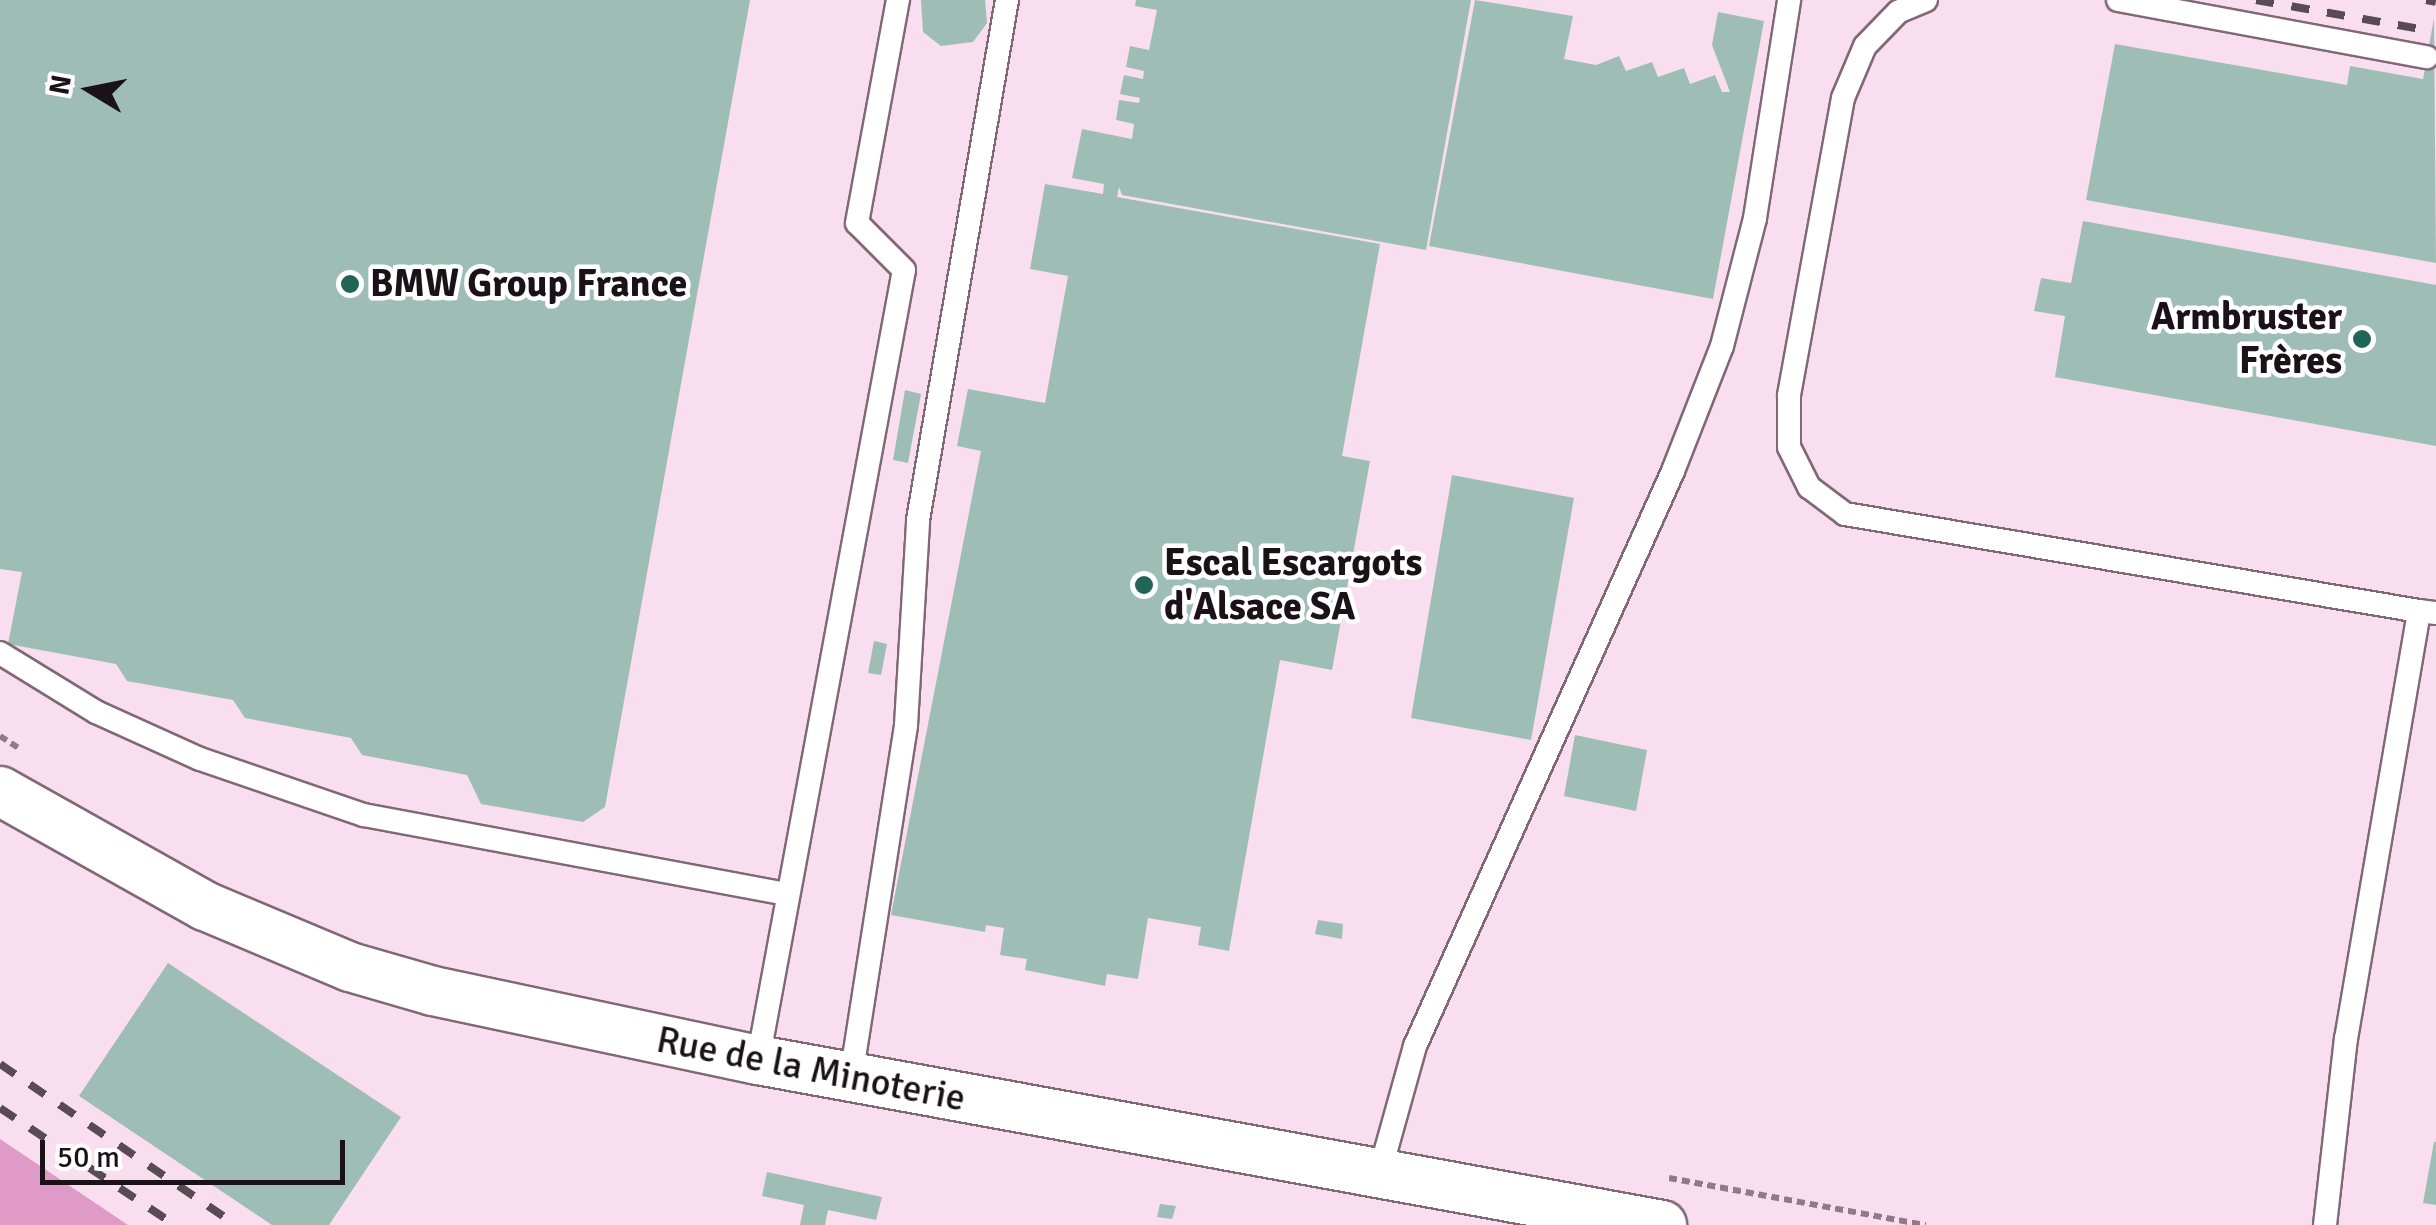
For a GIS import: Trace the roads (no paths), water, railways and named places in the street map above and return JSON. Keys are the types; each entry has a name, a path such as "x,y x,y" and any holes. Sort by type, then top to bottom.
{"street":[{"name":"Rue de la Minoterie","path":"14,772 189,898 350,966 758,1060 1662,1225"}],"lane":[{"path":"758,1060 904,270 857,224 898,0"},
{"path":"851,1077 906,726 918,520 1007,0"},
{"path":"1380,1174 1415,1046 1545,758 1722,346 1755,218 1789,0"},
{"path":"1926,0 1898,12 1865,46 1843,98 1789,396 1789,447 1809,487 1845,514 2427,612 2346,1038 2325,1225"},
{"path":"2118,0 2427,57"},
{"path":"0,653 96,712 165,743 364,815 788,894"}],"railway":[{"path":"2256,0 2432,31"},
{"path":"2426,0 2436,2"},
{"path":"0,1064 236,1225"},
{"path":"0,1108 175,1225"}],"place":[{"name":"BMW Group France","path":"350,284"},
{"name":"Armbruster Frères","path":"2362,339"},
{"name":"Escal Escargots d'Alsace SA","path":"1144,585"}]}
